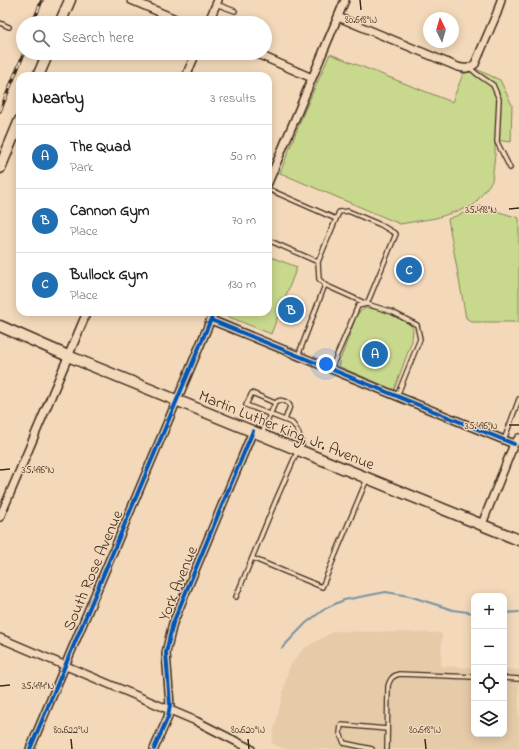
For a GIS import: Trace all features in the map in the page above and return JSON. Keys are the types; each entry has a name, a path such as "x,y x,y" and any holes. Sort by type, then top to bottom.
{"main road":[{"path":"63,16 70,0"},
{"path":"40,72 45,60"},
{"path":"0,168 16,133"},
{"name":"Martin Luther King, Jr. Avenue","path":"0,326 68,356 519,540"}],"street":[{"path":"131,0 169,16"},
{"path":"272,174 345,0"},
{"path":"338,17 458,67 470,68 474,64 491,28 500,0"},
{"path":"211,16 217,2"},
{"path":"188,72 193,60"},
{"path":"271,60 312,78"},
{"path":"0,517 85,316"},
{"name":"South Rose Avenue","path":"30,749 212,316"},
{"path":"210,320 514,444"},
{"name":"York Avenue","path":"154,749 168,717 170,705 166,653 173,623 257,433"},
{"path":"482,524 514,444 519,438"},
{"path":"0,638 169,710 251,749"}],"lane":[{"path":"217,2 236,11"},
{"path":"0,23 8,26"},
{"path":"470,68 493,86 499,99 497,142 510,168"},
{"path":"272,191 336,219"},
{"path":"367,304 396,234 381,225 348,210 339,212 318,262 319,278 326,285 367,304 392,312 417,325 420,339 397,396"},
{"path":"272,242 318,262"},
{"path":"298,356 326,285"},
{"path":"331,369 358,306 367,304"},
{"path":"236,597 276,500 302,444 296,427 292,423 246,405 252,394 275,402 282,400 288,403 290,406 285,420"},
{"path":"504,440 519,399"},
{"path":"257,433 270,414 275,402"},
{"path":"252,558 322,587 367,478"},
{"path":"386,749 388,686 390,679 399,674 471,677"},
{"path":"507,678 519,679"},
{"path":"372,749 344,743 340,733 341,725 387,729"}],"shaded area":[{"path":"334,631 442,633 441,666 471,668 471,737 507,737 507,669 519,670 519,749 285,749 271,743 289,667 303,649"}],"green space":[{"path":"330,54 452,102 463,74 476,69 500,80 512,105 511,142 495,140 492,181 473,206 436,218 400,224 280,173 304,112"},
{"path":"479,206 519,218 519,322 472,322 466,318 448,219"},
{"path":"272,258 297,267 271,334 227,316 272,316"},
{"path":"366,308 397,316 407,322 413,329 412,341 394,390 338,366 357,314"}],"waterway":[{"path":"282,648 306,623 326,608 344,600 386,592 409,596 453,610 471,613"},
{"path":"507,613 519,612"}],"railway":[{"path":"36,16 42,0"},
{"path":"16,72 21,60"},
{"path":"0,111 16,72"}],"cycle path":[{"path":"30,749 212,316"},
{"path":"211,320 514,444"},
{"path":"154,749 168,717 170,705 166,653 173,623 253,431"}],"place":[{"name":"Bullock Gym","path":"409,270"},
{"name":"Cannon Gym","path":"291,310"},
{"name":"The Quad","path":"375,354"}]}
